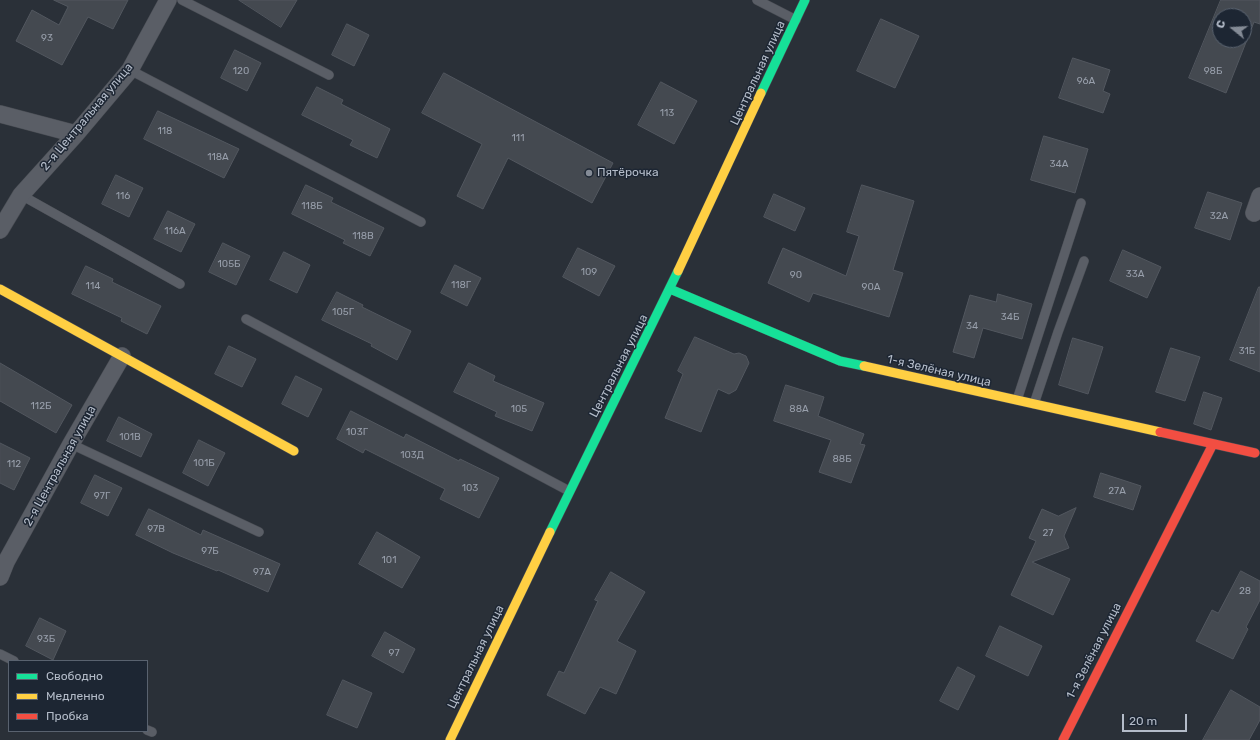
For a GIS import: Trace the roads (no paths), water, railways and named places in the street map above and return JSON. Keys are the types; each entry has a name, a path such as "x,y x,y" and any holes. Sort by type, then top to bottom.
{"street":[{"name":"2-я Центральная улица","path":"0,230 21,195 76,134 130,70 168,0"},
{"name":"Центральная улица","path":"450,740 569,491 670,290 805,0"},
{"path":"0,114 76,134"},
{"path":"1254,213 1260,196"},
{"path":"0,289 294,451"},
{"name":"1-я Зелёная улица","path":"670,290 840,361 1255,454"},
{"name":"2-я Центральная улица","path":"0,577 6,562 71,444 122,356"},
{"name":"1-я Зелёная улица","path":"1063,740 1213,444"}],"lane":[{"path":"182,0 329,75"},
{"path":"757,0 796,20"},
{"path":"130,70 421,222"},
{"path":"21,195 180,284"},
{"path":"1016,400 1081,203"},
{"path":"1034,404 1084,261"},
{"path":"246,320 569,491"},
{"path":"1255,454 1260,443"},
{"path":"71,444 259,532"},
{"path":"0,654 12,660"}],"place":[{"name":"Пятёрочка","path":"589,173"}]}
